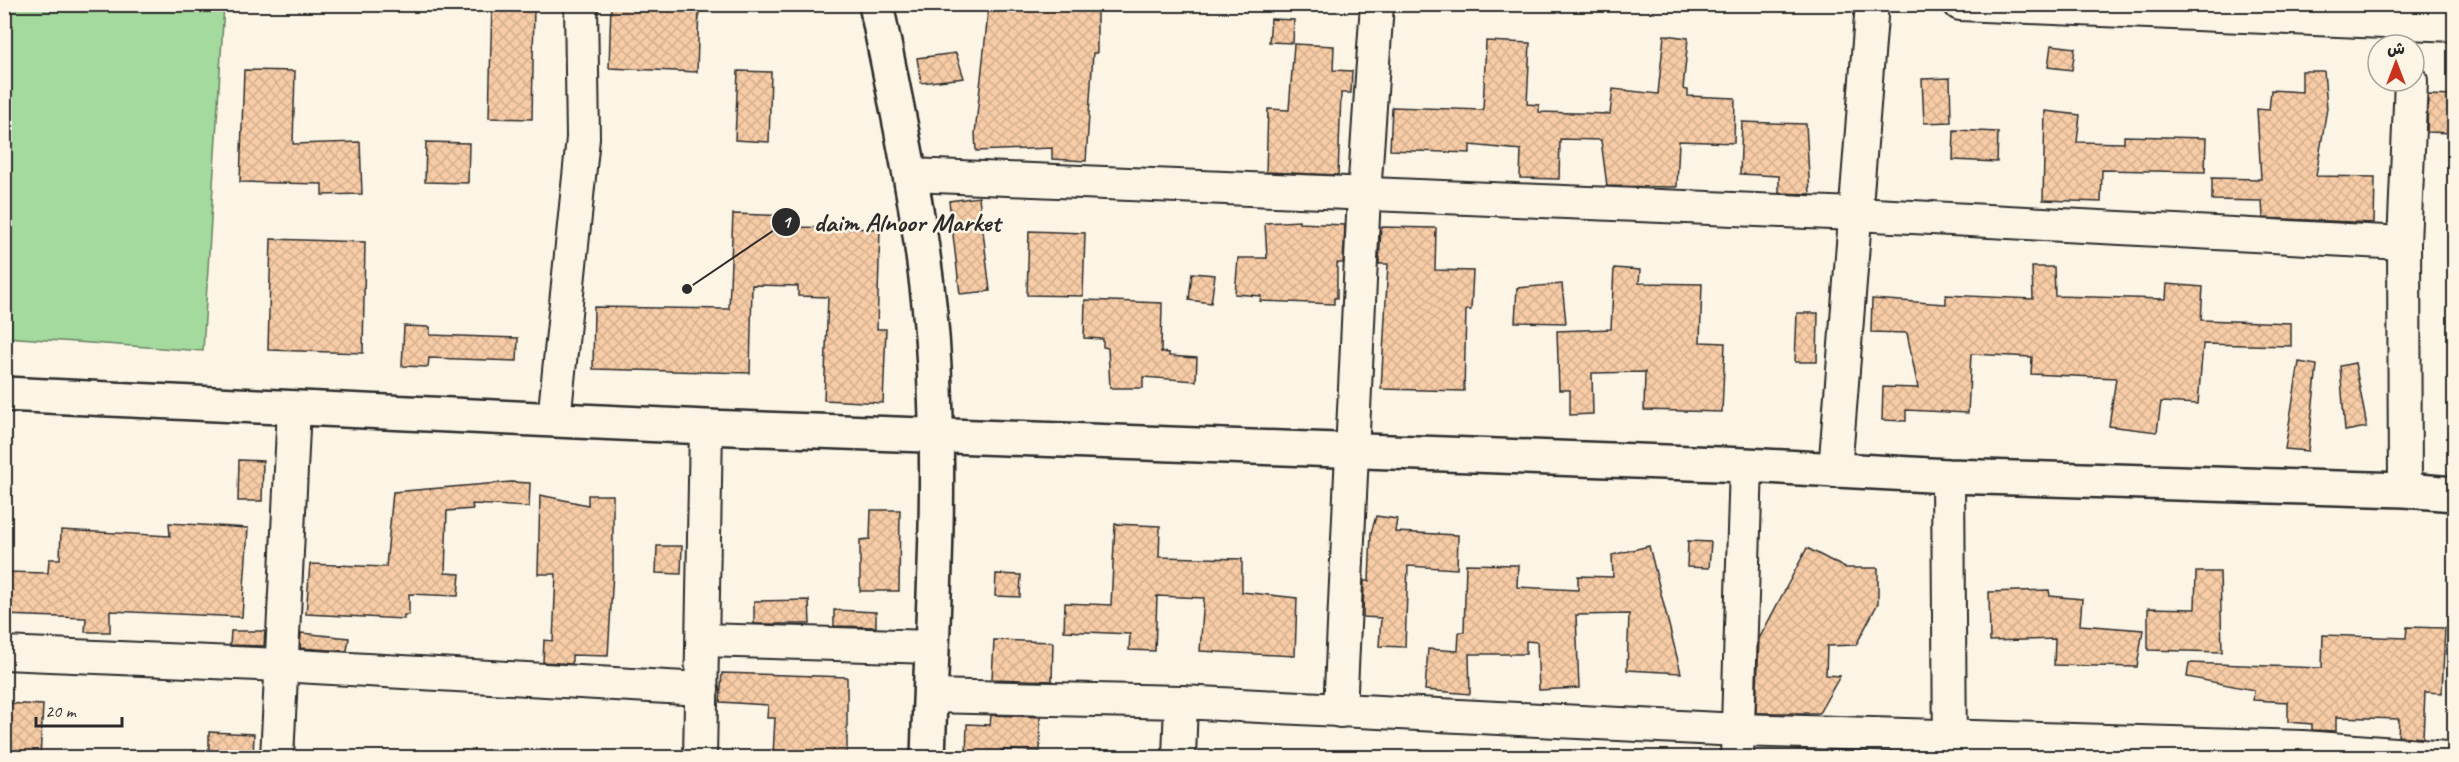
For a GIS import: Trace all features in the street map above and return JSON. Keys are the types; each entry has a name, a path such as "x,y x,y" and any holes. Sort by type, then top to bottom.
{"street":[{"path":"554,420 583,138 581,4"},
{"path":"876,4 910,175 926,279 936,434 928,758"},
{"path":"1340,711 1364,195 1377,4"},
{"path":"1835,471 1872,4"},
{"path":"1960,4 2454,26"},
{"path":"2405,490 2404,243 2410,93"},
{"path":"910,175 1855,214 2404,243"},
{"path":"4,394 705,427 1746,465 1948,476 2405,490 2454,494"},
{"path":"277,758 279,664 294,408"},
{"path":"700,758 705,427"},
{"path":"1738,744 1746,465"},
{"path":"1948,476 1951,747"},
{"path":"703,640 932,647"},
{"path":"4,653 279,664 702,689"},
{"path":"930,696 1181,702 1340,711 1738,744 2368,754 2447,758"},
{"path":"1179,758 1181,702"}],"green space":[{"path":"4,5 224,5 203,351 5,337"}],"building":[{"path":"492,4 534,6 532,119 489,118"},
{"path":"611,4 699,4 697,72 609,68"},
{"path":"989,4 1097,4 1097,53 1093,53 1086,161 1052,159 1052,148 976,151 975,134"},
{"path":"1271,19 1294,20 1293,43 1269,42"},
{"path":"1664,35 1688,38 1683,89 1688,90 1688,96 1735,98 1734,143 1679,141 1677,187 1607,186 1601,140 1560,139 1559,179 1520,178 1521,150 1470,145 1470,153 1390,150 1392,107 1483,110 1486,41 1530,43 1527,104 1539,105 1539,112 1610,114 1613,89 1658,94"},
{"path":"1294,44 1334,46 1333,70 1352,71 1351,93 1341,93 1338,175 1266,172 1268,109 1289,110"},
{"path":"2051,45 2075,48 2072,70 2048,67"},
{"path":"956,53 964,78 921,83 917,58"},
{"path":"244,70 295,71 293,144 360,142 362,194 322,195 322,184 240,182"},
{"path":"738,71 771,72 769,142 735,140"},
{"path":"2302,71 2324,71 2327,108 2316,176 2375,177 2374,223 2263,218 2262,201 2212,200 2212,178 2261,179 2257,109 2269,110 2271,90 2302,92"},
{"path":"1950,78 1951,122 1924,123 1922,79"},
{"path":"2428,95 2454,96 2454,133 2427,132"},
{"path":"2045,111 2080,115 2077,142 2124,143 2124,136 2206,138 2205,172 2102,170 2101,202 2043,200"},
{"path":"1742,122 1806,124 1810,194 1779,193 1779,176 1740,174"},
{"path":"1954,130 1998,132 1997,162 1953,160"},
{"path":"426,142 469,143 468,183 425,182"},
{"path":"979,197 990,291 960,294 949,201"},
{"path":"733,214 795,216 794,227 880,229 877,329 886,329 883,403 824,400 828,297 798,296 798,286 752,285 750,373 593,369 594,307 729,309"},
{"path":"1299,221 1299,223 1345,225 1343,263 1337,263 1337,298 1334,298 1334,304 1260,301 1261,296 1235,294 1238,258 1267,258 1265,223"},
{"path":"1381,227 1436,228 1435,270 1473,271 1471,310 1466,310 1464,391 1381,389 1388,264 1379,264"},
{"path":"1029,231 1085,233 1083,296 1027,295"},
{"path":"271,239 365,242 363,353 268,350"},
{"path":"2032,267 2054,267 2055,296 2166,299 2167,284 2203,287 2201,320 2291,323 2291,346 2203,344 2198,404 2161,402 2157,432 2109,426 2116,378 2031,374 2032,357 1971,354 1968,413 1906,410 1906,421 1882,420 1883,387 1918,388 1907,333 1871,332 1872,299 1946,304 1946,295 2033,299"},
{"path":"1614,268 1640,270 1639,283 1702,284 1700,342 1725,343 1722,412 1644,410 1645,372 1592,373 1593,414 1570,415 1570,390 1559,390 1557,331 1611,329"},
{"path":"1192,273 1215,275 1211,303 1189,300"},
{"path":"1562,284 1566,323 1515,322 1517,288"},
{"path":"1085,300 1162,303 1161,352 1169,353 1169,356 1197,358 1196,381 1143,377 1143,388 1110,388 1108,348 1103,347 1103,339 1084,338"},
{"path":"1797,313 1818,313 1817,362 1795,362"},
{"path":"404,326 430,327 430,335 518,338 517,361 429,358 428,367 402,366"},
{"path":"2299,362 2317,365 2308,451 2285,449"},
{"path":"2355,363 2367,427 2345,431 2340,366"},
{"path":"239,460 263,461 262,501 238,501"},
{"path":"511,482 530,483 529,507 472,504 473,509 447,511 445,573 460,574 458,596 409,594 409,615 404,615 404,619 306,614 310,564 386,567 393,492"},
{"path":"540,495 588,505 588,495 613,495 613,571 608,656 572,655 572,664 543,662 544,640 553,641 556,574 538,574"},
{"path":"871,510 900,510 899,591 860,591 860,540 870,539"},
{"path":"1376,516 1397,519 1395,532 1458,535 1457,569 1408,566 1405,647 1379,646 1381,618 1363,617 1364,581 1369,581 1371,533"},
{"path":"169,523 248,528 242,617 110,611 110,632 85,632 86,618 4,615 4,572 48,573 49,559 60,559 61,530 170,536"},
{"path":"1115,524 1160,526 1159,557 1242,559 1242,592 1297,598 1295,656 1200,651 1204,598 1157,596 1155,651 1129,650 1130,634 1064,631 1065,603 1111,605"},
{"path":"1688,541 1711,542 1709,568 1687,567"},
{"path":"657,546 682,546 681,574 656,573"},
{"path":"1649,546 1681,673 1627,670 1629,614 1576,615 1579,688 1539,690 1537,642 1526,641 1526,654 1469,654 1470,694 1425,690 1428,649 1458,651 1459,632 1464,632 1466,564 1518,565 1517,587 1578,590 1578,576 1613,577 1612,555"},
{"path":"1807,548 1845,568 1878,568 1878,603 1856,645 1827,646 1826,675 1840,676 1819,713 1756,713 1759,639"},
{"path":"2196,572 2220,572 2222,652 2148,650 2148,608 2195,609"},
{"path":"996,574 1021,575 1020,597 995,596"},
{"path":"2049,590 2050,596 2082,599 2080,625 2143,630 2137,667 2054,665 2055,639 1990,641 1989,592"},
{"path":"809,600 810,624 754,624 754,601"},
{"path":"834,610 876,612 876,627 834,626"},
{"path":"2407,627 2445,628 2442,693 2425,692 2423,738 2398,736 2399,719 2336,717 2336,731 2312,730 2312,724 2288,722 2288,702 2253,700 2254,690 2187,677 2189,663 2322,668 2323,635 2406,638"},
{"path":"231,631 265,631 264,646 230,645"},
{"path":"301,633 349,638 347,651 300,648"},
{"path":"994,640 1053,642 1052,681 992,679"},
{"path":"722,673 847,677 847,758 773,756 775,718 767,718 768,705 720,702"},
{"path":"4,703 43,705 40,758 4,758"},
{"path":"991,715 1040,717 1040,751 1001,750 1001,758 966,758 967,724 990,725"},
{"path":"209,732 254,734 253,758 209,758"}],"place":[{"name":"daim Alnoor Market","path":"687,289"}]}
